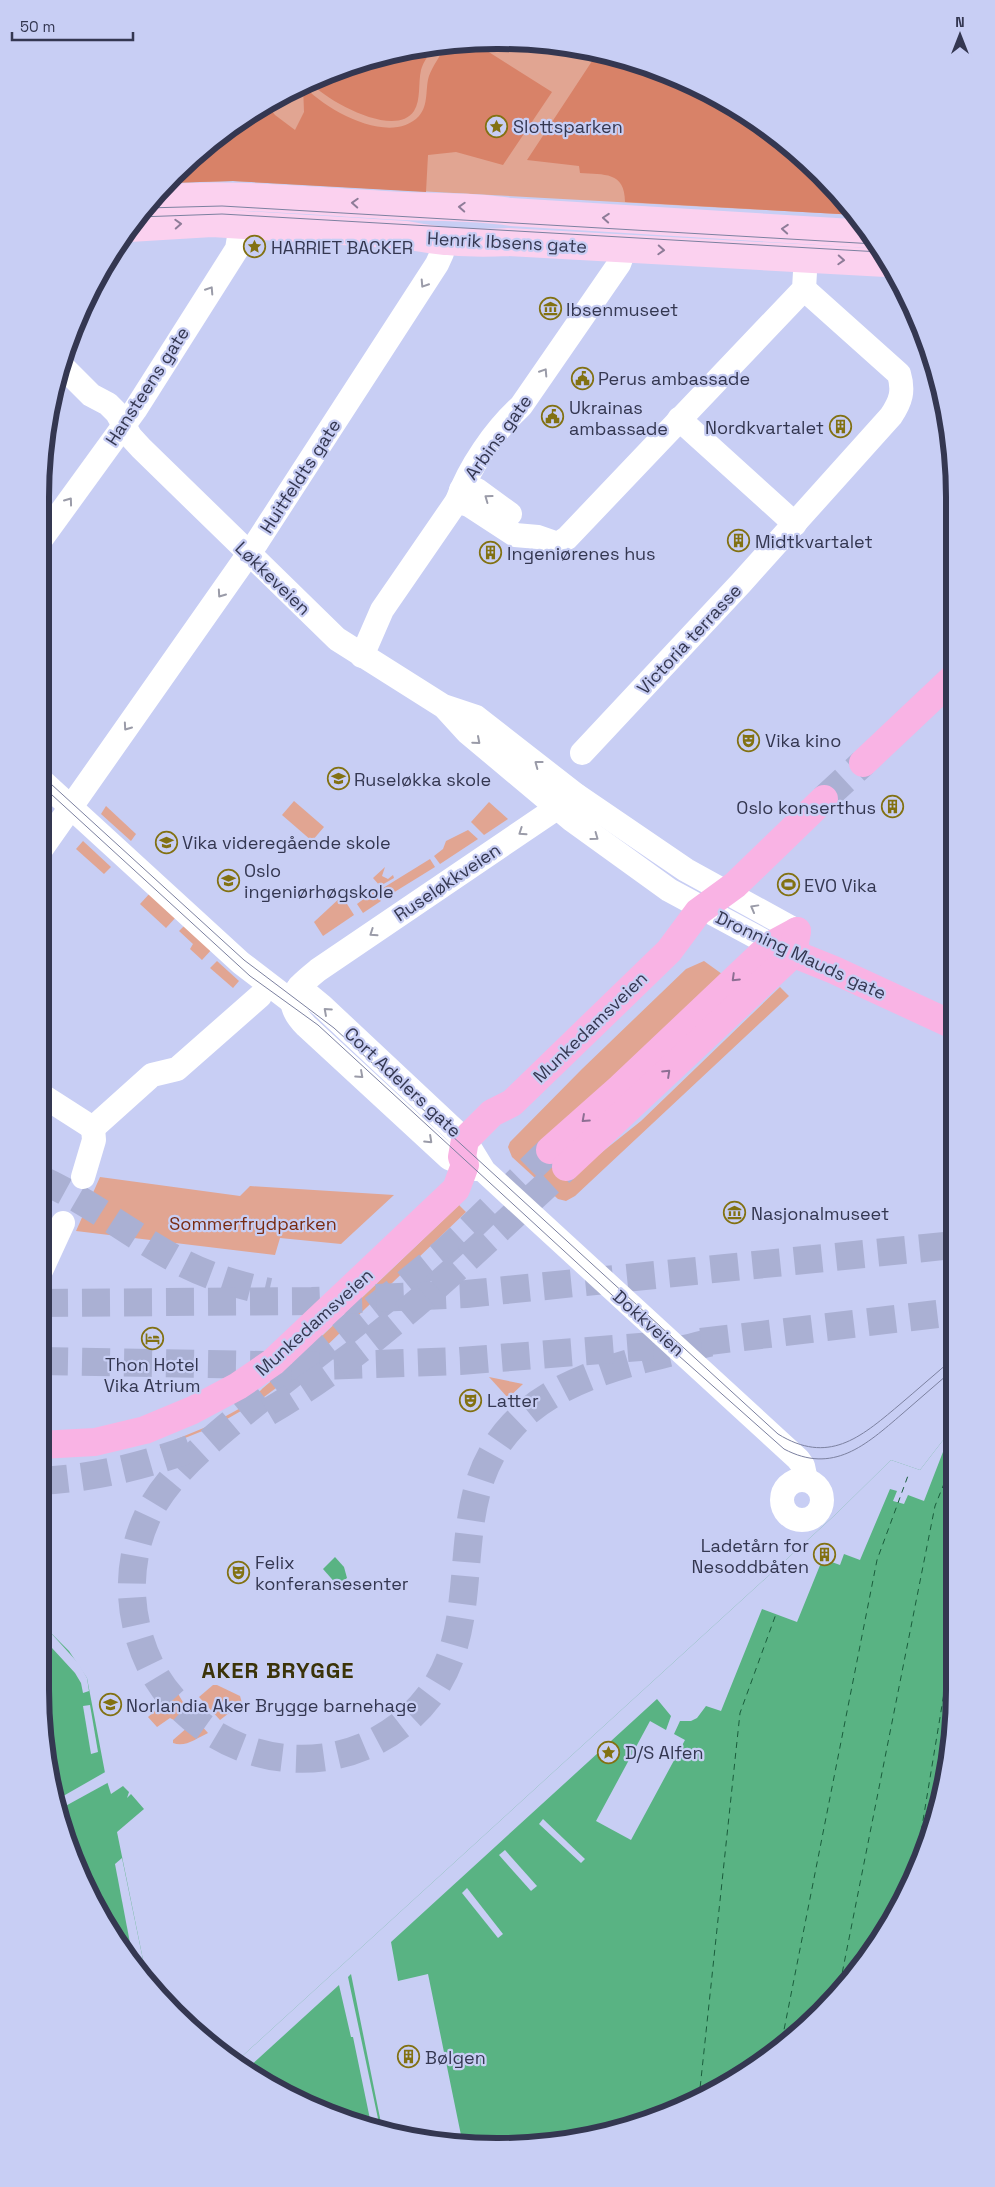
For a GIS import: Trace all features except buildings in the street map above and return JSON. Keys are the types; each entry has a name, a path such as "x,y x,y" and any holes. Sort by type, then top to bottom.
{"highway":[{"path":"863,763 946,685"},
{"name":"Munkedamsveien","path":"49,1445 95,1442 145,1430 193,1410 254,1376 307,1331 452,1194 472,1158 504,1125 512,1103 669,951 712,925 720,916 736,886 824,799"},
{"path":"558,1159 787,943"},
{"name":"Dronning Mauds gate","path":"787,943 815,944 946,1007"},
{"name":"Dronning Mauds gate","path":"787,943 834,970 946,1023"}],"main road":[{"name":"Henrik Ibsens gate","path":"163,199 224,196 404,206 485,208 510,212 861,233"},
{"name":"Henrik Ibsens gate","path":"139,227 196,223 240,225 406,235 443,241 625,248 880,263"}],"street":[{"name":"Hansteens gate","path":"49,529 123,426 237,248 240,225"},
{"name":"Huitfeldts gate","path":"49,838 249,554 436,264 442,253 443,241"},
{"name":"Arbins gate","path":"362,656 382,610 506,420 521,406 619,264 625,248"},
{"path":"461,491 469,505 515,535 538,537 558,544 567,538 804,289 806,258"},
{"name":"Victoria terrasse","path":"582,753 795,524 891,416 900,402 903,387 899,374 804,289"},
{"name":"Løkkeveien","path":"67,371 92,395 99,413 108,421 123,426 141,448 318,623 362,656 443,706 476,717 576,795"},
{"path":"679,419 795,524"},
{"name":"Løkkeveien","path":"443,706 467,732 556,808"},
{"name":"Cort Adelers gate","path":"49,787 246,968 295,994 295,1013 306,1026 449,1158 472,1158"},
{"name":"Ruseløkkveien","path":"295,994 318,970 576,795"},
{"name":"Dronning Mauds gate","path":"576,795 686,870 787,943"},
{"name":"Dronning Mauds gate","path":"556,808 669,890 787,943"},
{"path":"93,1128 152,1075 177,1069 260,996"},
{"path":"49,1100 93,1128"},
{"path":"82,1177 94,1140 93,1128"},
{"name":"Dokkveien","path":"472,1158 798,1459 804,1466 806,1480"},
{"path":"49,1253 63,1223"}],"green space":[{"name":"Slottsparken","path":"468,50 527,50 585,57 614,64 669,83 696,95 747,124 771,141 815,180 846,214 233,181 178,183 224,141 248,124 299,95 326,83 381,64 410,57"},
{"path":"294,801 324,827 312,841 282,815"},
{"path":"489,802 508,819 484,835 471,822"},
{"path":"106,806 136,834 131,841 101,814"},
{"path":"468,830 478,839 440,864 434,856 443,849 446,841"},
{"path":"83,841 111,867 104,874 76,849"},
{"path":"430,859 435,867 388,896 383,888"},
{"path":"385,867 382,876 388,879 393,875 394,878 380,886 373,878"},
{"path":"374,891 381,901 363,913 357,904"},
{"path":"151,892 177,916 166,928 140,904"},
{"path":"342,896 354,915 323,936 314,922"},
{"path":"186,924 213,948 202,960 190,949 193,944 179,931"},
{"path":"217,961 239,981 233,988 210,968"},
{"path":"704,961 722,974 572,1176 641,1121 780,987 789,996 575,1196 566,1201 558,1199 512,1157 508,1147 510,1142 582,1069 686,969"},
{"name":"Sommerfrydparken","path":"100,1177 240,1196 250,1186 394,1195 341,1244 280,1238 275,1255 76,1231"},
{"path":"459,1205 466,1212 316,1356 260,1400 215,1426 160,1448 160,1446 206,1427 246,1405 300,1357"},
{"path":"489,1377 523,1384 508,1398"},
{"path":"213,1685 217,1685 240,1696 242,1703 220,1720 199,1697"},
{"path":"177,1692 190,1714 180,1723 170,1718 157,1727 148,1717"},
{"path":"200,1724 208,1733 186,1743 173,1743 173,1740 188,1727"}],"shaded area":[{"path":"485,49 552,92 503,165 456,152 428,155 426,192 233,181 178,183 224,141 271,110 295,130 304,112 303,93 309,91 341,114 358,121 392,128 407,125 422,112 426,102 429,76 442,53"},
{"path":"429,54 421,70 416,107 405,119 392,121 361,114 316,88 353,73 381,64"},
{"path":"593,59 669,83 696,95 747,124 771,141 815,180 846,214 625,202 621,185 612,177 580,173 579,166 527,160"},
{"path":"946,1436 946,1690 945,1719 938,1777 931,1806 912,1861 886,1914 854,1963 815,2007 793,2027 747,2063 696,2092 669,2104 614,2123 585,2130 527,2137 468,2137 410,2130 381,2123 326,2104 299,2092 241,2058 835,1515 891,1460 920,1470"},
{"path":"335,1557 344,1567 347,1578 338,1586 323,1569"},
{"path":"50,1632 69,1651 87,1678 106,1778 111,1794 123,1786 129,1792 127,1798 131,1794 144,1809 117,1832 145,1967 124,1939 95,1888 83,1861 64,1806 57,1777 50,1719"}],"pier":[{"path":"946,1436 946,1444 924,1501 908,1495 904,1504 893,1501 897,1491 890,1489 860,1560 844,1554 840,1565 829,1561 833,1550 827,1548 797,1622 762,1609 721,1711 706,1706 697,1718 691,1721 680,1721 674,1734 685,1740 631,1840 596,1821 650,1721 666,1730 671,1716 657,1699 391,1942 398,1981 428,1974 461,2136 410,2130 381,2123 351,1974 348,1977 379,2122 370,2119 353,2037 351,2037 339,1985 251,2065 241,2058 835,1515 891,1460 920,1470"},
{"path":"50,1632 79,1664 87,1678 89,1691 83,1693 81,1683 75,1673 52,1648 49,1655"},
{"path":"90,1705 98,1752 91,1754 83,1706"},
{"path":"107,1771 111,1781 64,1807 62,1797"},
{"path":"543,1819 585,1859 581,1863 539,1824"},
{"path":"505,1850 537,1886 531,1891 499,1855"},
{"path":"122,1858 145,1967 131,1949 115,1864"},
{"path":"467,1888 503,1934 498,1938 462,1893"}],"ferry route":[{"path":"783,2036 877,1560 909,1473"},
{"path":"841,1978 935,1506 946,1479"},
{"path":"700,2090 740,1713 776,1614"},
{"path":"920,1840 946,1681"}],"tunnel":[{"path":"824,799 863,763"},
{"path":"550,1150 443,1253 212,1439 189,1460 159,1496 151,1509 137,1548 133,1568 133,1608 143,1648 151,1667 160,1684 172,1699 201,1725 229,1742 259,1753 291,1758 322,1758 352,1751 381,1738 407,1719 430,1695 448,1664 458,1630 470,1523 478,1488 491,1455 513,1425 534,1406 558,1391 583,1379 638,1361 720,1340"},
{"path":"268,1412 309,1386 386,1329 460,1265 566,1167"},
{"path":"49,1184 76,1197 179,1261 223,1280 269,1292"},
{"path":"49,1303 312,1301 466,1294 946,1246"},
{"path":"701,1342 946,1313"},
{"path":"49,1361 318,1366 460,1361 653,1346"},
{"path":"49,1480 101,1474 161,1459 200,1445"}],"tram line":[{"path":"155,208 222,206 868,244"},
{"path":"147,217 222,214 873,252"},
{"path":"49,782 244,960 334,1028 778,1434 796,1443 812,1447 828,1447 842,1444 870,1428 946,1365"},
{"path":"49,792 250,976 318,1025 661,1340 784,1449 802,1456 818,1459 833,1458 848,1453 862,1446 889,1425 946,1376"}],"place":[{"name":"Slottsparken","path":"497,126"},
{"name":"HARRIET BACKER","path":"255,247"},
{"name":"Ibsenmuseet","path":"550,309"},
{"name":"Perus ambassade","path":"582,378"},
{"name":"Ukrainas ambassade","path":"553,417"},
{"name":"Nordkvartalet","path":"840,427"},
{"name":"Midtkvartalet","path":"739,541"},
{"name":"Ingeniørenes hus","path":"491,553"},
{"name":"Vika kino","path":"749,740"},
{"name":"Ruseløkka skole","path":"338,779"},
{"name":"Oslo konserthus","path":"892,807"},
{"name":"Vika videregående skole","path":"166,842"},
{"name":"Oslo ingeniørhøgskole","path":"228,880"},
{"name":"EVO Vika","path":"788,885"},
{"name":"Nasjonalmuseet","path":"735,1213"},
{"name":"Thon Hotel Vika Atrium","path":"152,1339"},
{"name":"Latter","path":"471,1400"},
{"name":"Ladetårn for Nesoddbåten","path":"825,1555"},
{"name":"Felix konferansesenter","path":"239,1572"},
{"name":"Norlandia Aker Brygge barnehage","path":"110,1705"},
{"name":"D/S Alfen","path":"609,1752"},
{"name":"Bølgen","path":"409,2057"}],"district":[{"name":"AKER BRYGGE","path":"278,1670"}]}
